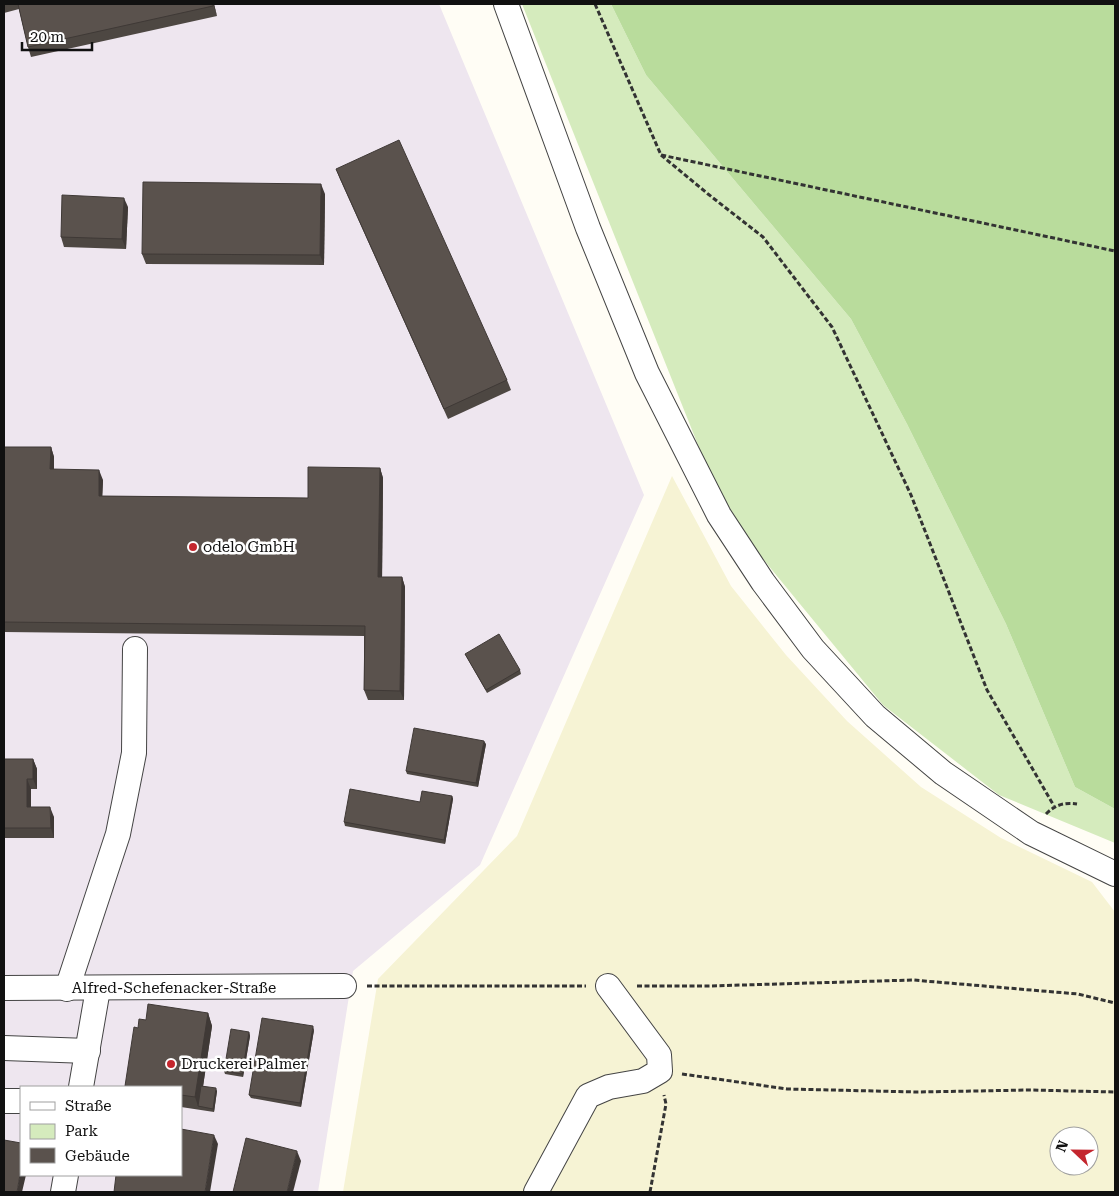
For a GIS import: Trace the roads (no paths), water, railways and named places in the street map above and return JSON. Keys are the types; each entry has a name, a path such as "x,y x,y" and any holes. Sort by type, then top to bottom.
{"street":[{"path":"506,4 588,228 648,373 719,515 763,582 813,649 875,716 943,773 1031,833 1115,874"},
{"path":"67,989 118,834 134,753 135,649"},
{"name":"Alfred-Schefenacker-Straße","path":"4,988 98,989 344,986"},
{"path":"536,1192 588,1096 609,1087 643,1081 660,1071 659,1055 608,986"},
{"path":"81,1086 98,989"},
{"path":"4,1048 88,1051"},
{"path":"4,1101 20,1101"},
{"path":"63,1192 66,1176"}],"place":[{"name":"odelo GmbH","path":"193,547"},
{"name":"Druckerei Palmer","path":"171,1064"}]}
